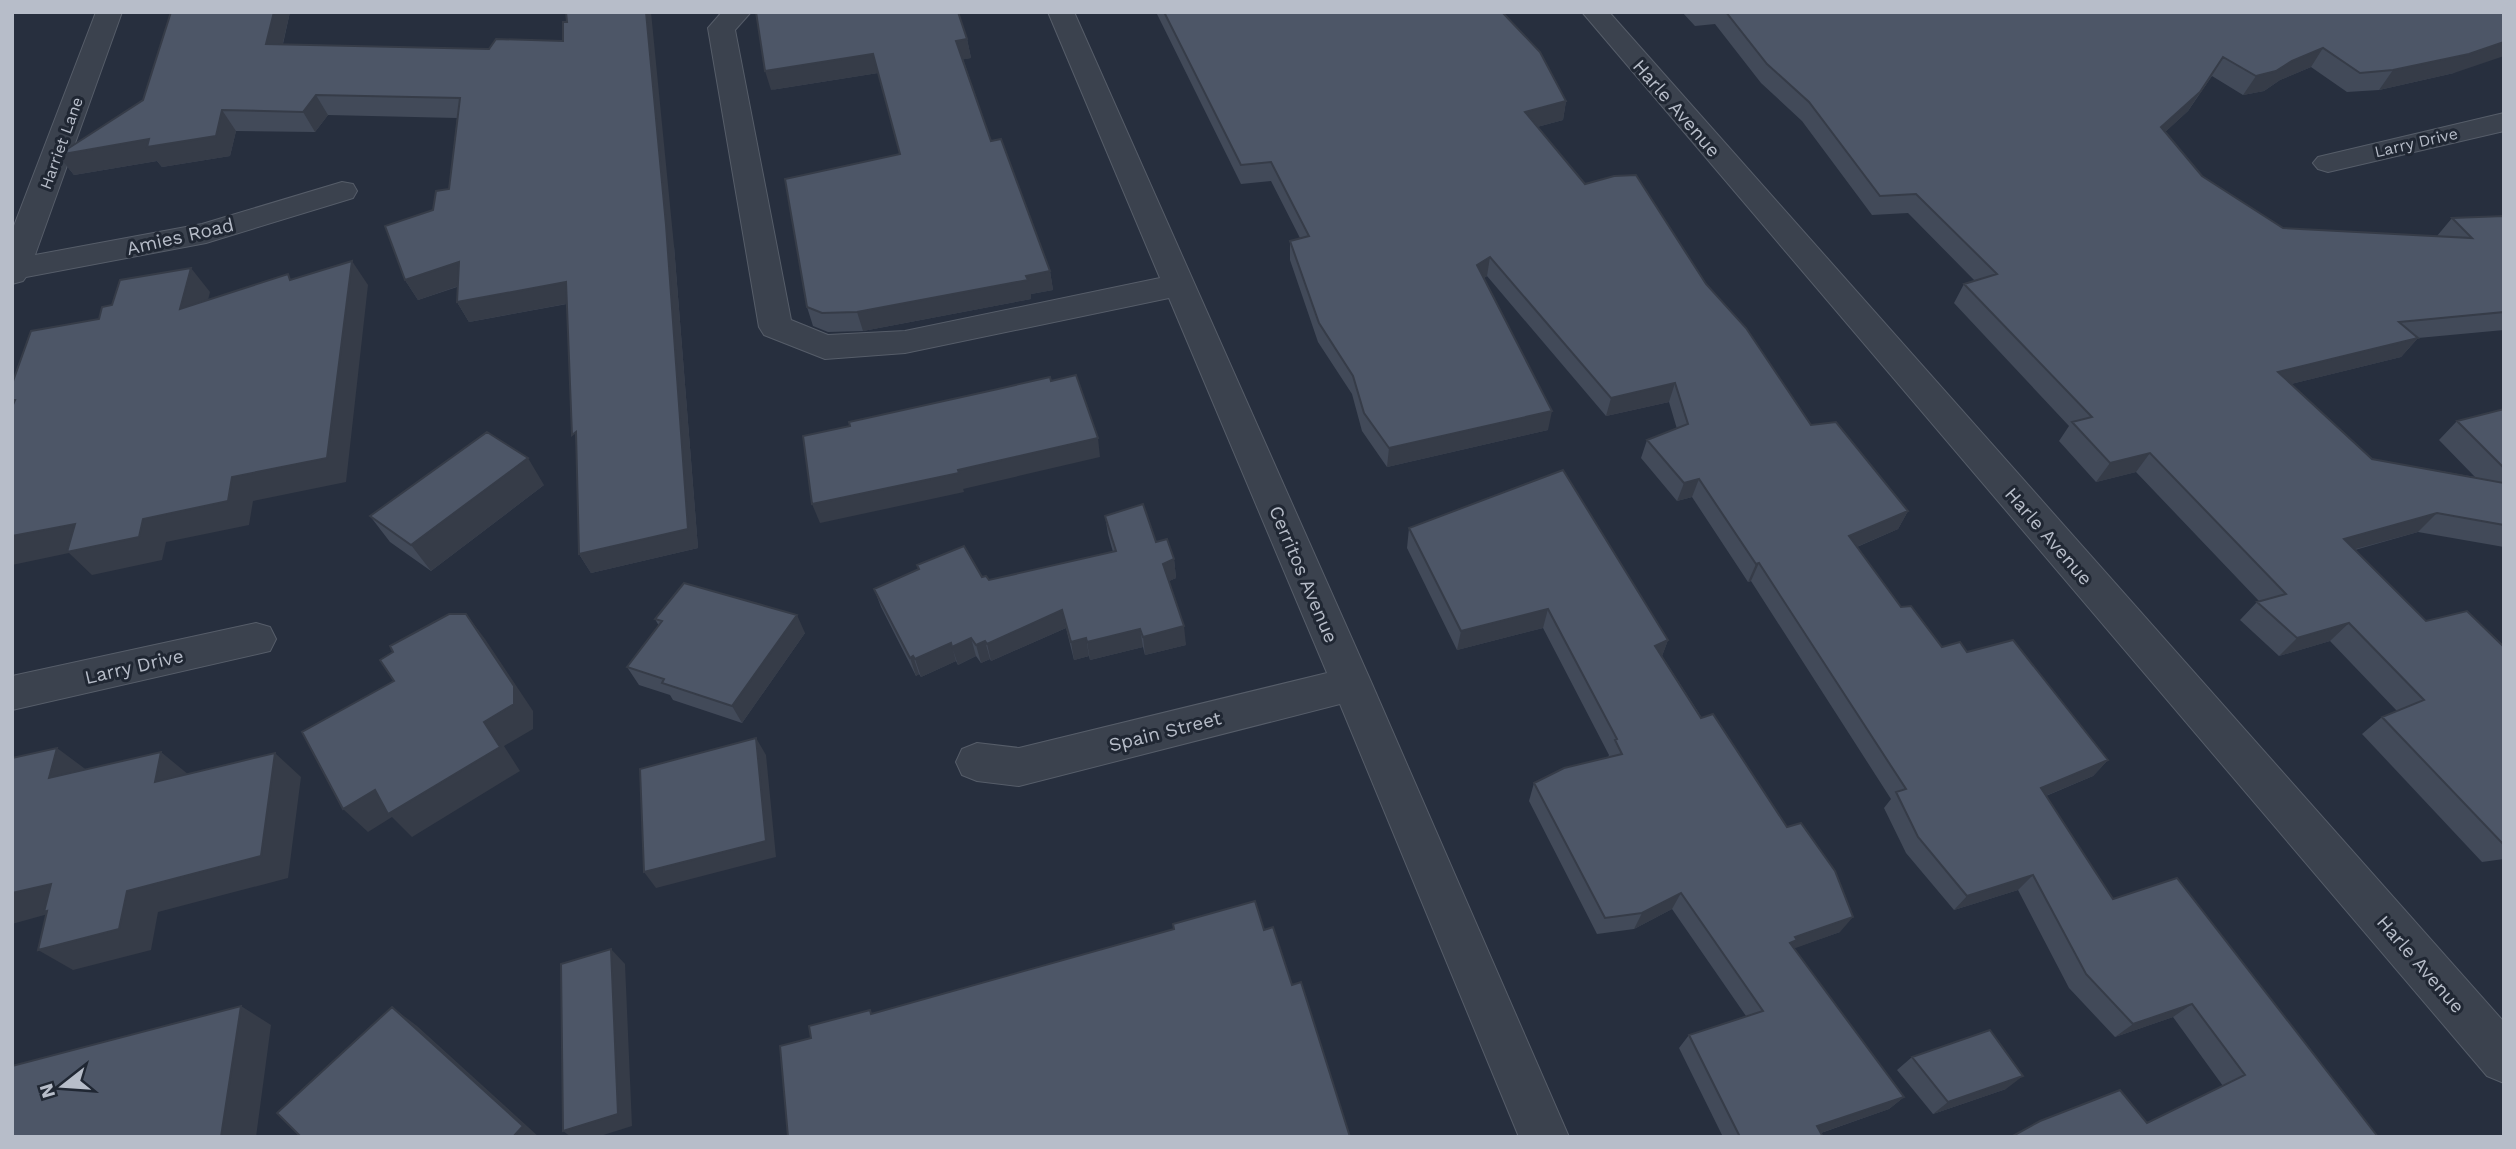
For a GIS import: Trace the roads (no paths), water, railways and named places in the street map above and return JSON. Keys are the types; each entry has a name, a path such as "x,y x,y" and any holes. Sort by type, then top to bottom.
{"street":[{"name":"Harriet Lane","path":"13,272 109,12"},
{"path":"738,12 720,28 776,327 825,347 905,342 1179,285"},
{"name":"Cerritos Avenue","path":"1060,12 1352,684 1544,1137"},
{"name":"Harle Avenue","path":"1595,12 2504,1059"},
{"name":"Larry Drive","path":"2328,163 2504,122"},
{"name":"Amies Road","path":"13,272 206,233 342,191"},
{"name":"Larry Drive","path":"12,693 256,639"},
{"name":"Spain Street","path":"977,762 1020,767 1352,684"}]}
